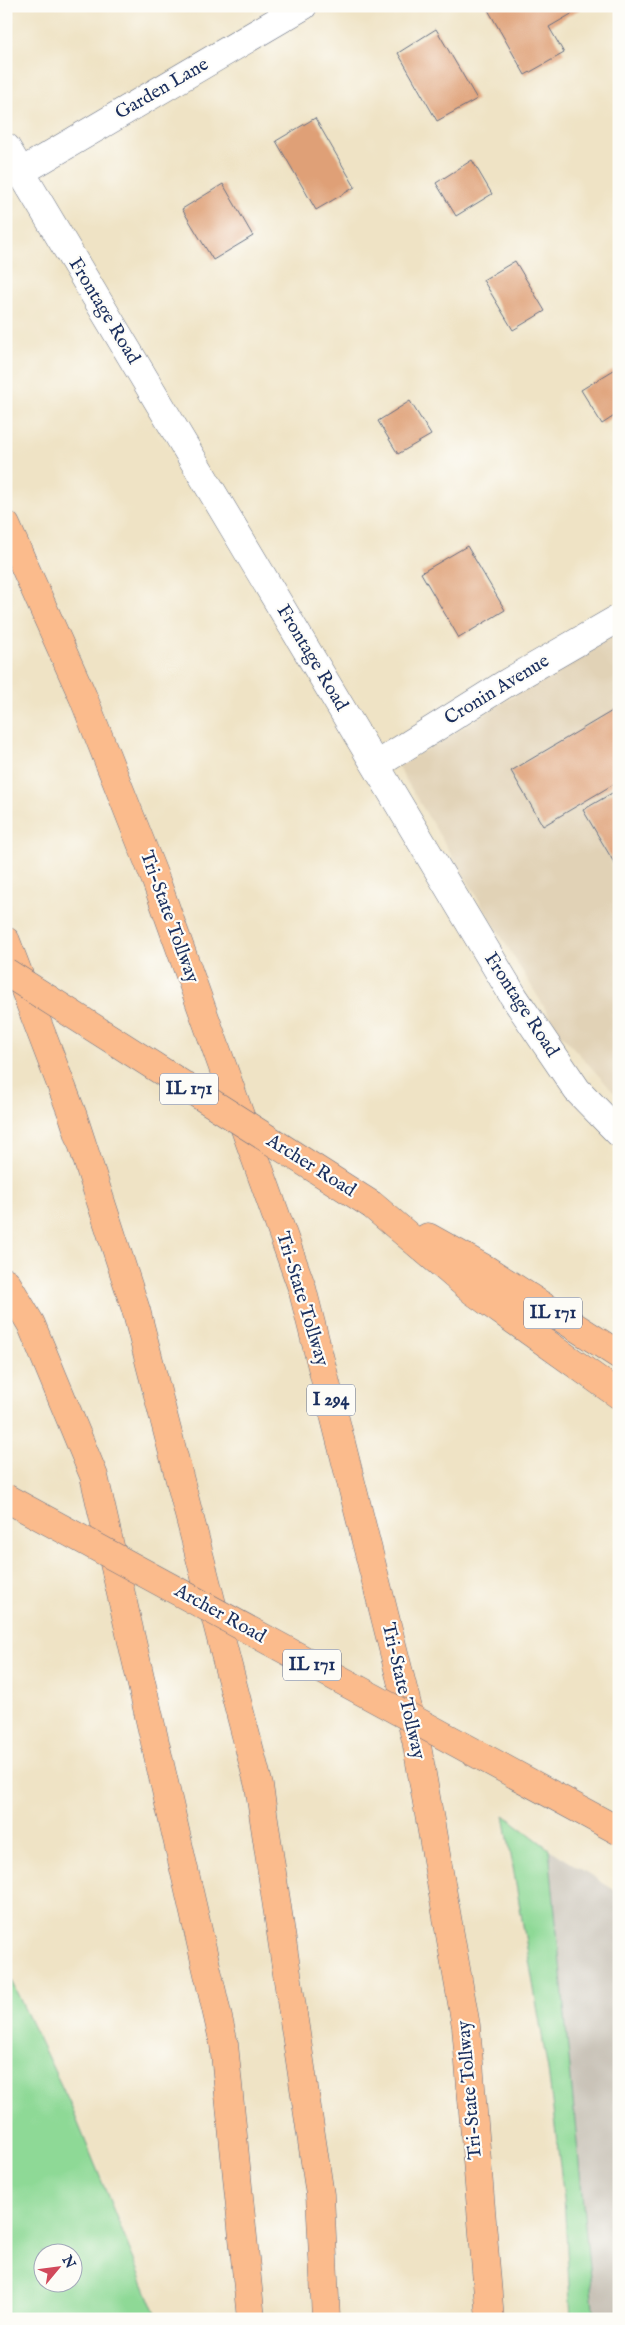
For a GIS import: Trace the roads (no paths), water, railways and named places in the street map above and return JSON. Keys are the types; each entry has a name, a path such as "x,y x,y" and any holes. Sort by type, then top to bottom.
{"main road":[{"name":"Tri-State Tollway","path":"6,525 83,697 156,881 302,1288 416,1740 466,2026 490,2319"},
{"path":"6,941 72,1116 136,1310 259,1786 320,2195 326,2319"},
{"name":"Archer Road","path":"6,972 372,1205 480,1281"},
{"path":"480,1281 619,1395"},
{"name":"IL 171","path":"480,1281 619,1356"},
{"path":"6,1282 31,1324 94,1476 224,2044 251,2319"},
{"name":"Archer Road","path":"6,1498 619,1831"}],"street":[{"name":"Garden Lane","path":"21,172 303,6"},
{"name":"Frontage Road","path":"6,147 514,997 577,1090 619,1133"},
{"name":"Cronin Avenue","path":"376,765 505,684 619,618"}]}
